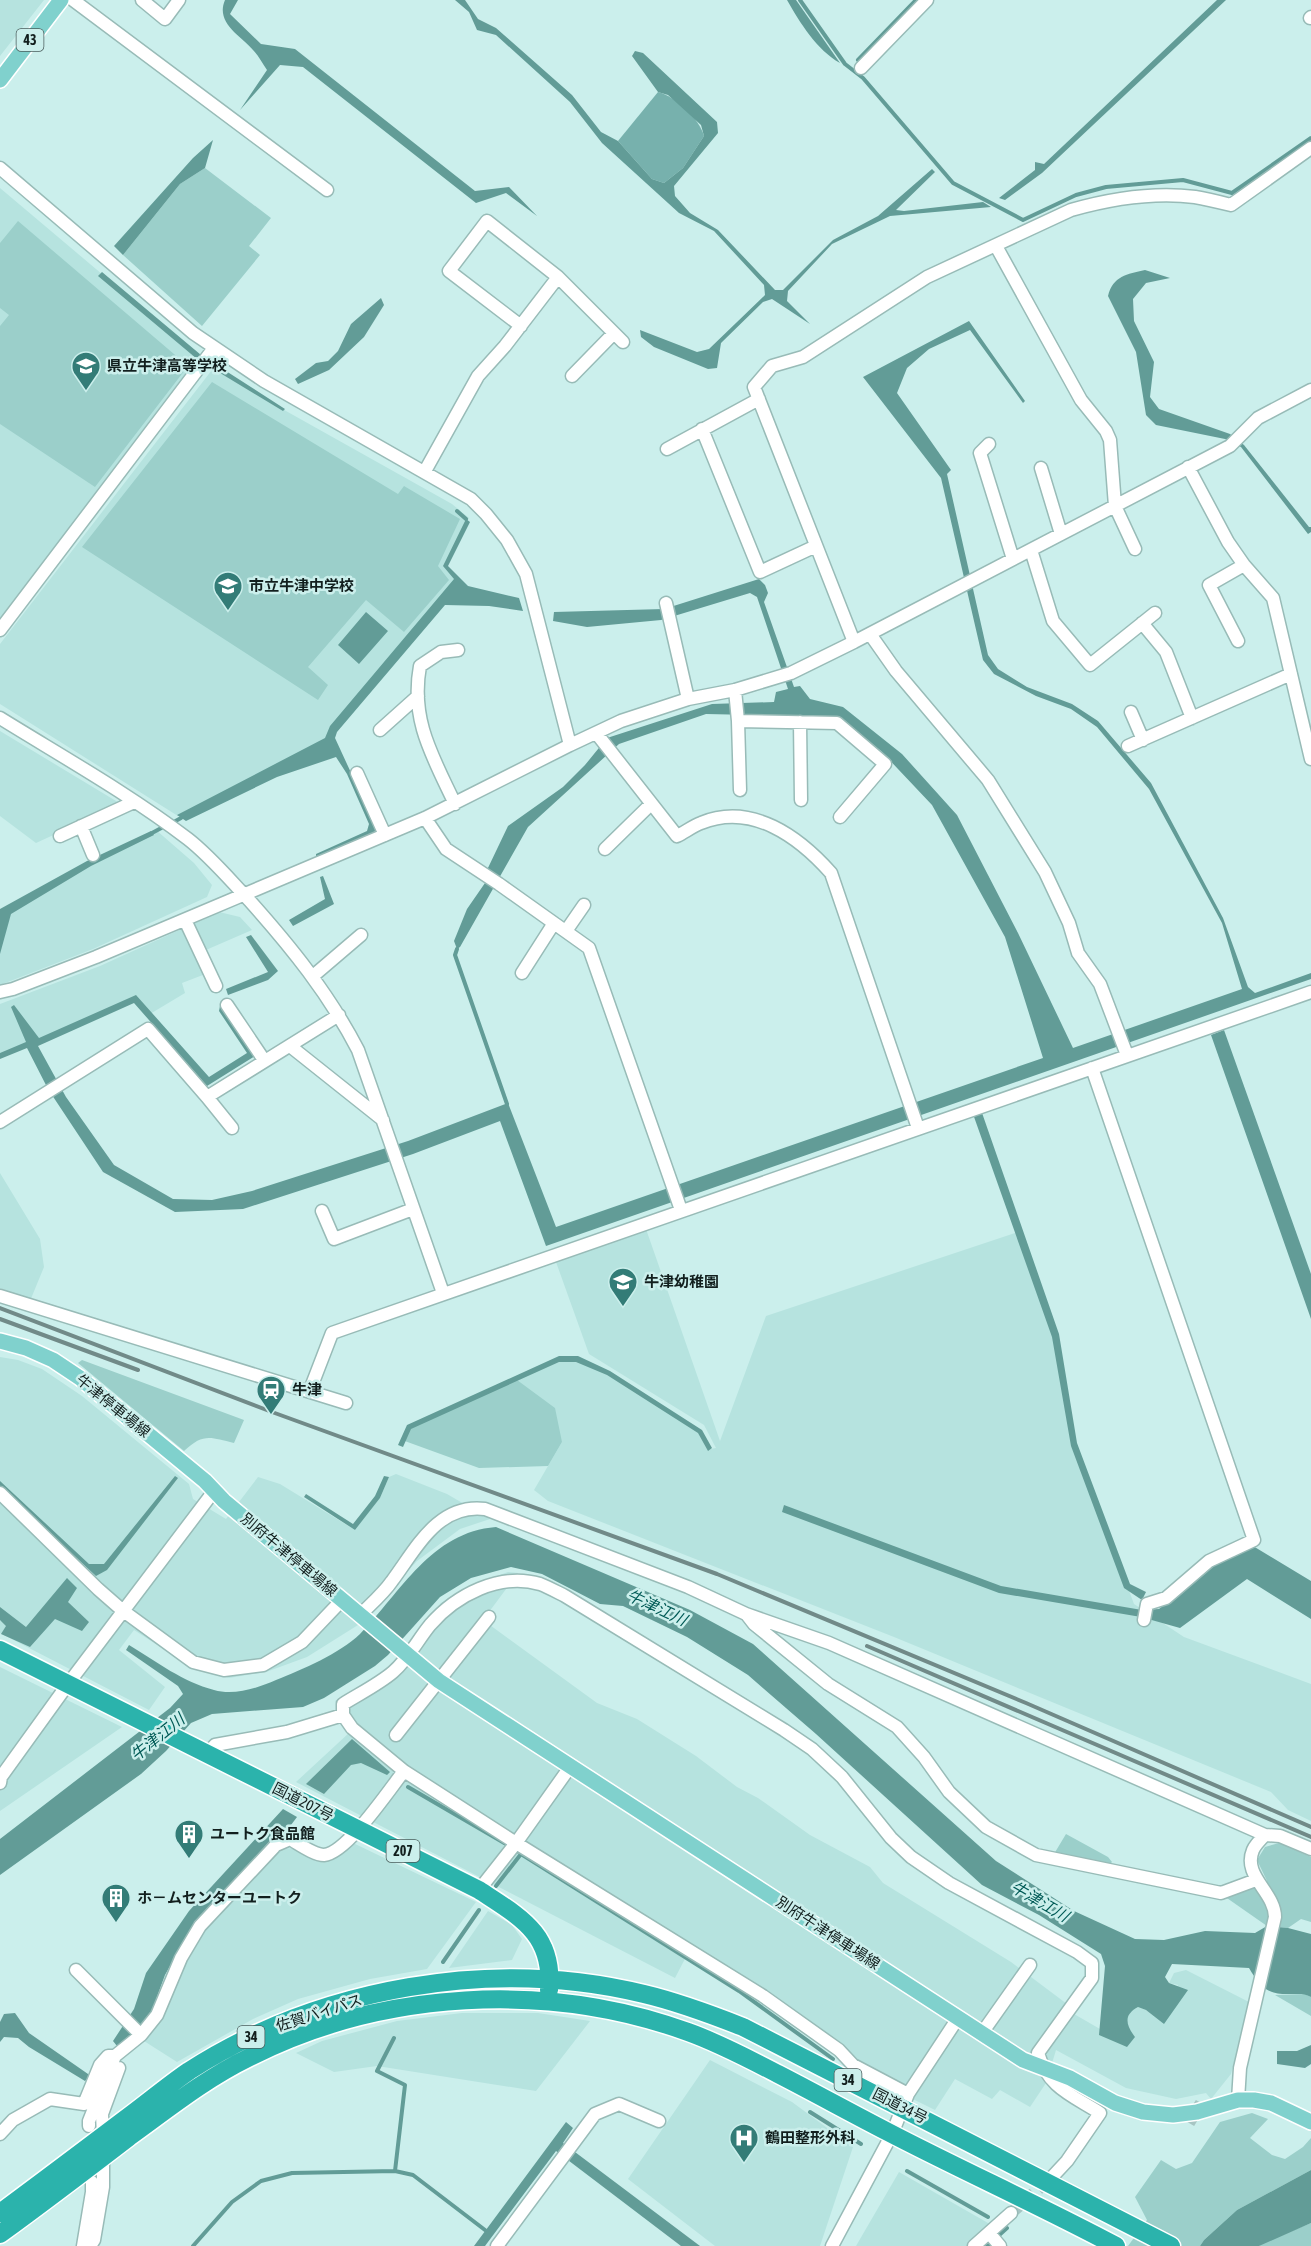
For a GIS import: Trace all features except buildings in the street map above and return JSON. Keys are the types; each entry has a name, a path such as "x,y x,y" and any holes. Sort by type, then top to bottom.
{"highway":[{"name":"国道207号","path":"0,1650 479,1890 521,1917 536,1934 547,1954 550,1979 548,2001"},
{"name":"佐賀バイパス","path":"0,2212 96,2131 198,2066 259,2034 308,2014 352,2000 438,1983 493,1978 550,1979"},
{"name":"国道34号","path":"550,1979 642,1993 692,2007 743,2027 905,2101 1171,2246"},
{"name":"佐賀バイパス","path":"0,2234 209,2079 248,2057 294,2037 337,2021 424,2004 478,2000 548,2001"},
{"name":"国道34号","path":"548,2001 594,2006 642,2016 692,2033 753,2061 1088,2239 1116,2246"}],"main road":[{"name":"43","path":"0,80 61,0"},
{"name":"牛津停車場線","path":"0,1341 26,1348 53,1360 80,1378 214,1491"},
{"name":"別府牛津停車場線","path":"214,1491 439,1681 1023,2060 1070,2078 1115,2103 1143,2112 1173,2115 1197,2112 1238,2100 1254,2100 1284,2108 1311,2122"}],"street":[{"path":"73,0 327,190"},
{"path":"142,0 165,19 179,0"},
{"path":"861,68 927,0"},
{"path":"854,642 754,387 772,366 803,357 927,277 1071,210 1092,204 1162,195 1196,197 1231,205 1311,148"},
{"path":"0,168 193,333 208,356 425,471 471,499 478,506 507,540 526,574 536,605 570,745"},
{"path":"520,326 449,271 487,221 558,277 618,337 572,376"},
{"path":"996,246 1081,400 1106,431 1110,441 1115,506 1135,549"},
{"path":"425,471 478,376 558,277"},
{"path":"0,630 208,356"},
{"path":"0,992 96,957 425,818 621,722 688,699 735,690 785,675 870,634 1188,467 1234,442 1258,418 1311,390"},
{"path":"667,449 759,399"},
{"path":"702,429 760,572 816,546"},
{"path":"989,444 980,453 1013,559"},
{"path":"1188,467 1228,542 1244,565 1273,598 1311,759"},
{"path":"1041,468 1061,534"},
{"path":"1031,550 1053,621 1090,665 1155,613"},
{"path":"1238,640 1209,585 1244,565"},
{"path":"666,603 688,699"},
{"path":"1142,623 1166,652 1192,718"},
{"path":"870,634 896,671 988,780 1045,872 1069,923 1078,953 1100,984 1127,1055"},
{"path":"455,804 424,737 417,683 420,666 441,652 458,650"},
{"path":"1128,746 1291,674"},
{"path":"735,690 740,790"},
{"path":"380,730 418,696"},
{"path":"1131,712 1143,740"},
{"path":"0,718 163,821 209,857 280,934 313,976 339,1015 358,1050 443,1293"},
{"path":"738,721 837,723 885,764 840,817"},
{"path":"800,722 801,800"},
{"path":"597,734 677,836 702,822 733,817 768,824 790,835 831,873 918,1128"},
{"path":"357,773 385,835"},
{"path":"60,836 134,802"},
{"path":"605,849 651,804"},
{"path":"425,818 446,849 483,872 589,948 681,1210"},
{"path":"81,826 93,855"},
{"path":"566,931 584,905"},
{"path":"184,920 216,986"},
{"path":"522,973 554,923"},
{"path":"313,976 361,935"},
{"path":"310,1390 332,1333 1311,992"},
{"path":"227,1005 264,1060"},
{"path":"207,1096 339,1015"},
{"path":"0,1122 148,1029 232,1128"},
{"path":"290,1046 384,1120"},
{"path":"1092,1068 1254,1540 1209,1561 1166,1598 1147,1604 1144,1620"},
{"path":"322,1211 334,1239 413,1209"},
{"path":"0,1296 346,1403"},
{"path":"0,1783 1,1778 68,1684 214,1491"},
{"path":"0,1493 98,1589 193,1662 224,1670 263,1665 302,1642 342,1600"},
{"path":"362,1617 390,1584 422,1538 436,1525 455,1512 470,1507 485,1509 688,1587 746,1614 829,1643 1265,1835 1280,1836 1311,1849"},
{"path":"905,2101 853,2065 839,2050 763,1996 516,1843 404,1770 352,1728 343,1715 343,1704 392,1673 442,1612 474,1591 504,1581 542,1584 565,1596 784,1730 812,1749 842,1777 891,1838 911,1857 949,1883 1077,1952 1092,1963 1092,1978 1038,2053 1042,2067 1053,2083 1100,2113 1067,2161 1053,2176"},
{"path":"746,1614 754,1624 828,1684 897,1726 924,1757 949,1792 986,1827 1036,1854 1221,1893 1256,1880"},
{"path":"396,1735 489,1617"},
{"path":"203,1751 215,1745 287,1732 343,1715"},
{"path":"479,1890 570,1767"},
{"path":"96,2131 115,2056 141,2035 157,2015 181,1958 200,1926 276,1845 290,1839 321,1855 333,1853 358,1829 404,1770"},
{"path":"1238,2100 1240,2068 1275,1917 1275,1908 1267,1892 1256,1880 1251,1866 1253,1850 1265,1835"},
{"path":"982,2033 1030,1965"},
{"path":"76,1970 141,2035"},
{"path":"832,2246 892,2134 905,2101 958,2018"},
{"path":"96,2131 126,2047"},
{"path":"0,2134 13,2120 50,2099 84,2104 100,2065 108,2056 115,2056"},
{"path":"497,2246 595,2114 619,2104 659,2121"},
{"path":"90,2246 94,2241 104,2187 103,2157"},
{"path":"83,2246 92,2182"},
{"path":"974,2246 1011,2213"},
{"path":"989,2232 1000,2246"}],"shaded area":[{"path":"0,0 44,0 0,56"},
{"path":"658,92 672,98 686,109 697,122 704,136 683,168 664,183 652,179 618,141"},
{"path":"205,168 271,218 249,246 260,255 202,326 123,255 180,184"},
{"name":"県立牛津高等学校","path":"0,188 199,356 0,619"},
{"name":"県立牛津高等学校","path":"18,221 188,366 95,487 0,424 0,326 9,315 0,308 0,243"},
{"name":"市立牛津中学校","path":"215,366 286,411 452,504 469,518 445,565 457,579 326,741 178,816 0,704 0,644"},
{"path":"212,382 398,494 404,486 460,519 438,566 449,580 404,632 366,600 308,667 328,685 318,700 82,547"},
{"path":"0,731 121,804 36,843 0,816"},
{"path":"156,830 194,863 212,885 207,897 93,949 0,985 0,914"},
{"path":"219,912 240,917 252,930 199,953 208,973 182,983 185,993 150,1014 134,1000 0,1056 0,1004 100,966"},
{"path":"0,1173 40,1239 44,1267 30,1301 0,1290"},
{"path":"646,1229 720,1441 766,1316 1015,1233 1019,1234 1055,1338 1075,1446 1134,1604 1184,1637 1311,1684 1311,1821 1288,1810 1271,1792 894,1637 548,1501 534,1490 562,1442 517,1380 559,1359 577,1359 609,1372 700,1431 710,1449 716,1448 704,1425 589,1354 556,1262"},
{"path":"0,1357 18,1360 42,1369 82,1396 189,1484 193,1499 226,1519 258,1477 280,1484 355,1530 380,1498 389,1477 396,1474 447,1494 490,1519 460,1529 417,1561 358,1625 307,1657 266,1672 229,1678 193,1668 134,1630 119,1650 165,1687 149,1710 0,1633"},
{"path":"82,1360 244,1420 234,1443 207,1438 196,1441 184,1451 78,1363"},
{"path":"517,1380 555,1408 562,1442 548,1466 479,1468 402,1440 408,1427"},
{"path":"508,1572 518,1573 483,1620 597,1703 637,1719 696,1756 737,1787 758,1798 810,1835 870,1867 883,1883 1011,1962 1067,2004 1074,2014 1100,2029 1100,2035 1128,2029 1126,2021 1130,2012 1138,2007 1164,2023 1178,1985 1169,1983 1174,1973 1186,1970 1249,2002 1231,2074 1211,2099 1206,2093 1176,2099 1126,2088 1056,2050 1046,2083 1030,2107 1000,2090 992,2099 955,2079 935,2110 850,2068 811,2034 688,1953 675,1978 296,1782 350,1732 335,1701 391,1667 441,1603 473,1585"},
{"path":"0,1667 122,1727 0,1811"},
{"path":"1066,1834 1108,1857 1112,1862 1109,1865 1054,1854"},
{"path":"351,1842 476,1902 427,1969 370,1979 298,1999 253,2019 177,2062 144,2041 162,2015 185,1965 208,1926 281,1849 293,1848 319,1858"},
{"path":"1279,1843 1311,1857 1311,1922 1301,1919 1288,1928 1267,1926 1224,1896 1247,1886 1267,1881 1257,1860 1265,1847"},
{"path":"488,1911 512,1925 522,1939 512,1960 449,1968"},
{"path":"1305,1994 1311,1997 1311,2016 1275,1995"},
{"path":"462,2013 538,2013 590,2021 536,2091 377,2066 334,2072 296,2053 322,2041 397,2021"},
{"name":"鶴田整形外科","path":"710,2060 792,2102 853,2147 820,2246 715,2246 628,2179"},
{"path":"1252,2113 1268,2119 1250,2138 1272,2155 1285,2159 1303,2147 1311,2138 1311,2170 1237,2210 1200,2246 1128,2246 1147,2220 1135,2197 1161,2160 1176,2169 1192,2163 1220,2122"},
{"path":"899,2172 988,2223 998,2232 982,2246 856,2246"},
{"path":"1311,2223 1311,2246 1259,2246 1263,2243"}],"water":[{"path":"225,0 238,0 230,14 261,44 295,49 475,191 509,187 537,216 506,193 476,203 303,67 280,65 240,110 267,70 255,52 226,22 223,16"},
{"path":"455,0 465,0 478,19 496,28 572,95 601,132 618,141 652,179 664,183 683,168 704,136 701,125 668,95 658,92 632,56 635,51 643,53 717,122 718,133 674,186 675,196 690,213 718,230 775,290 783,290 833,240 878,216 932,169 935,172 896,210 983,202 991,207 890,216 832,244 788,291 787,301 810,324 772,299 763,302 721,343 717,368 708,369 654,347 641,337 640,330 697,352 709,349 765,295 764,285 714,231 679,213 602,143 570,102 496,35 477,30 469,12"},
{"path":"787,0 796,0 840,63 824,51 803,27"},
{"path":"1217,0 1226,0 1042,173 1005,200 999,198 1035,170 1035,162 1044,164"},
{"path":"213,140 205,168 180,184 123,255 114,246 193,158"},
{"path":"1145,270 1170,278 1146,283 1133,299 1134,321 1154,362 1150,397 1159,409 1230,434 1244,445 1311,527 1311,532 1308,534 1241,447 1225,439 1156,425 1146,415 1136,352 1108,296 1117,280"},
{"path":"102,272 201,355 285,409 283,411 197,359 98,276"},
{"path":"381,298 384,305 364,337 329,370 298,384 295,379 316,363 328,361 338,351 351,324"},
{"path":"969,321 1025,401 1023,403 970,330 929,349 907,368 897,393 951,470 947,474 988,655 998,669 1027,687 1072,704 1098,721 1151,783 1223,918 1248,987 1255,993 1311,973 1311,979 546,1246 500,1121 413,1154 243,1209 175,1212 103,1172 48,1089 27,1048 0,1059 0,1053 26,1042 11,1007 14,1005 39,1038 136,995 209,1077 247,1053 219,1011 220,1006 226,1008 255,1056 207,1086 134,1003 38,1046 66,1097 114,1165 173,1199 212,1200 252,1191 408,1141 508,1103 556,1227 1043,1058 1005,937 932,805 881,751 835,717 706,714 619,744 528,827 457,949 454,941 467,909 485,883 487,870 508,826 563,787 607,738 712,704 774,702 776,692 788,689 757,597 750,593 661,620 587,627 553,621 554,612 664,609 759,579 765,585 768,593 764,602 794,687 800,686 810,699 843,707 902,754 957,815 1018,933 1073,1048 1242,989 1222,923 1149,789 1097,727 1071,709 1036,696 994,674 983,660 941,478 863,377"},
{"path":"466,519 470,522 448,566 468,586 519,598 523,611 489,606 445,605 337,732 335,738 376,827 374,834 316,858 316,854 367,831 369,824 347,774 336,757 277,777 186,821 177,815 325,738 330,726 454,579 443,566"},
{"path":"366,612 388,631 359,664 338,645"},
{"path":"151,831 154,835 91,866 11,914 0,954 0,909 87,861"},
{"path":"323,876 334,904 293,926 289,920 325,899 320,877"},
{"path":"251,935 278,971 268,980 228,995 226,989 268,972 246,937"},
{"path":"1224,1030 1311,1274 1311,1319 1211,1035"},
{"path":"981,1110 1059,1334 1077,1443 1130,1584 1146,1592 1142,1600 1124,1588 1071,1446 1052,1337 973,1114"},
{"path":"559,1356 578,1356 610,1371 702,1430 712,1448 708,1451 698,1433 607,1375 576,1362 559,1362 411,1429 403,1447 398,1445 407,1425"},
{"path":"175,1476 178,1478 107,1570 96,1576 0,1487 0,1481 89,1564 104,1564"},
{"path":"384,1476 389,1477 380,1498 355,1530 304,1497 306,1494 353,1524 375,1496"},
{"path":"784,1505 1001,1586 1142,1610 1159,1609 1211,1564 1253,1546 1311,1581 1311,1619 1247,1579 1180,1628 1141,1617 999,1593 782,1512"},
{"name":"牛津江川","path":"496,1527 690,1610 753,1644 996,1861 1074,1911 1135,1939 1164,1940 1205,1931 1255,1933 1267,1926 1311,1934 1311,1997 1304,1994 1276,1993 1266,1989 1257,1981 1249,1968 1172,1964 1165,1977 1169,1983 1188,1990 1164,2024 1146,2010 1138,2007 1128,2017 1128,2024 1135,2037 1127,2047 1099,2035 1105,1966 1101,1954 1039,1915 982,1885 748,1675 687,1637 623,1606 600,1604 542,1574 511,1567 471,1578 440,1597 388,1655 375,1666 324,1698 303,1707 212,1714 191,1723 141,1774 0,1875 0,1839 170,1708 183,1694 178,1686 126,1650 129,1645 181,1677 214,1690 238,1692 262,1686 309,1666 342,1648 360,1634 404,1583 435,1552 473,1531"},
{"path":"67,1578 77,1588 68,1602 89,1622 82,1631 55,1619 30,1647 1,1634 6,1626 0,1620 0,1607 26,1627"},
{"path":"352,1739 390,1772 387,1775 361,1763 351,1765 324,1794 306,1784"},
{"path":"283,1809 297,1817 282,1837 270,1841 191,1928 165,1975 151,2013 129,2038 117,2046 113,2041 134,2009 146,1973 189,1911"},
{"path":"15,2013 29,2033 88,2074 88,2078 85,2081 18,2038 4,2037 0,2042 0,2022 4,2014"},
{"path":"1311,2045 1311,2064 1305,2068 1277,2064 1277,2051 1297,2051"},
{"path":"566,2122 573,2128 563,2143 700,2246 681,2246 556,2151 485,2246 474,2246"},
{"path":"1311,2170 1311,2223 1259,2246 1200,2246 1237,2210"}],"waterway":[{"path":"800,0 845,64 863,78 953,183 1023,220 1076,195 1106,187 1183,180 1232,193 1311,138"},
{"path":"858,60 916,0"},
{"path":"457,511 466,519"},
{"path":"172,823 181,818"},
{"path":"152,833 165,826"},
{"path":"457,949 455,955 507,1104"},
{"path":"408,1787 506,1844"},
{"path":"496,1886 521,1854 739,1991 833,2059"},
{"path":"443,1962 479,1910"},
{"path":"394,2038 377,2071 405,2085 395,2171"},
{"path":"810,2112 861,2144"},
{"path":"193,2246 232,2202 261,2181 292,2173 395,2171 413,2175 485,2230"},
{"path":"907,2171 988,2217"},
{"path":"987,2246 1007,2228"}],"tunnel":[{"path":"1189,2123 1201,2103"},
{"path":"1011,2213 1050,2179"}],"railway":[{"path":"0,1308 272,1412 717,1574 1026,1703 1311,1827"},
{"path":"0,1319 138,1370"},
{"path":"867,1646 1311,1837"}],"place":[{"name":"県立牛津高等学校","path":"86,392"},
{"name":"市立牛津中学校","path":"228,612"},
{"name":"牛津幼稚園","path":"623,1308"},
{"name":"牛津","path":"271,1416"},
{"name":"ユートク食品館","path":"189,1860"},
{"name":"ホ－ムセンターユートク","path":"116,1924"},
{"name":"鶴田整形外科","path":"744,2164"}]}
